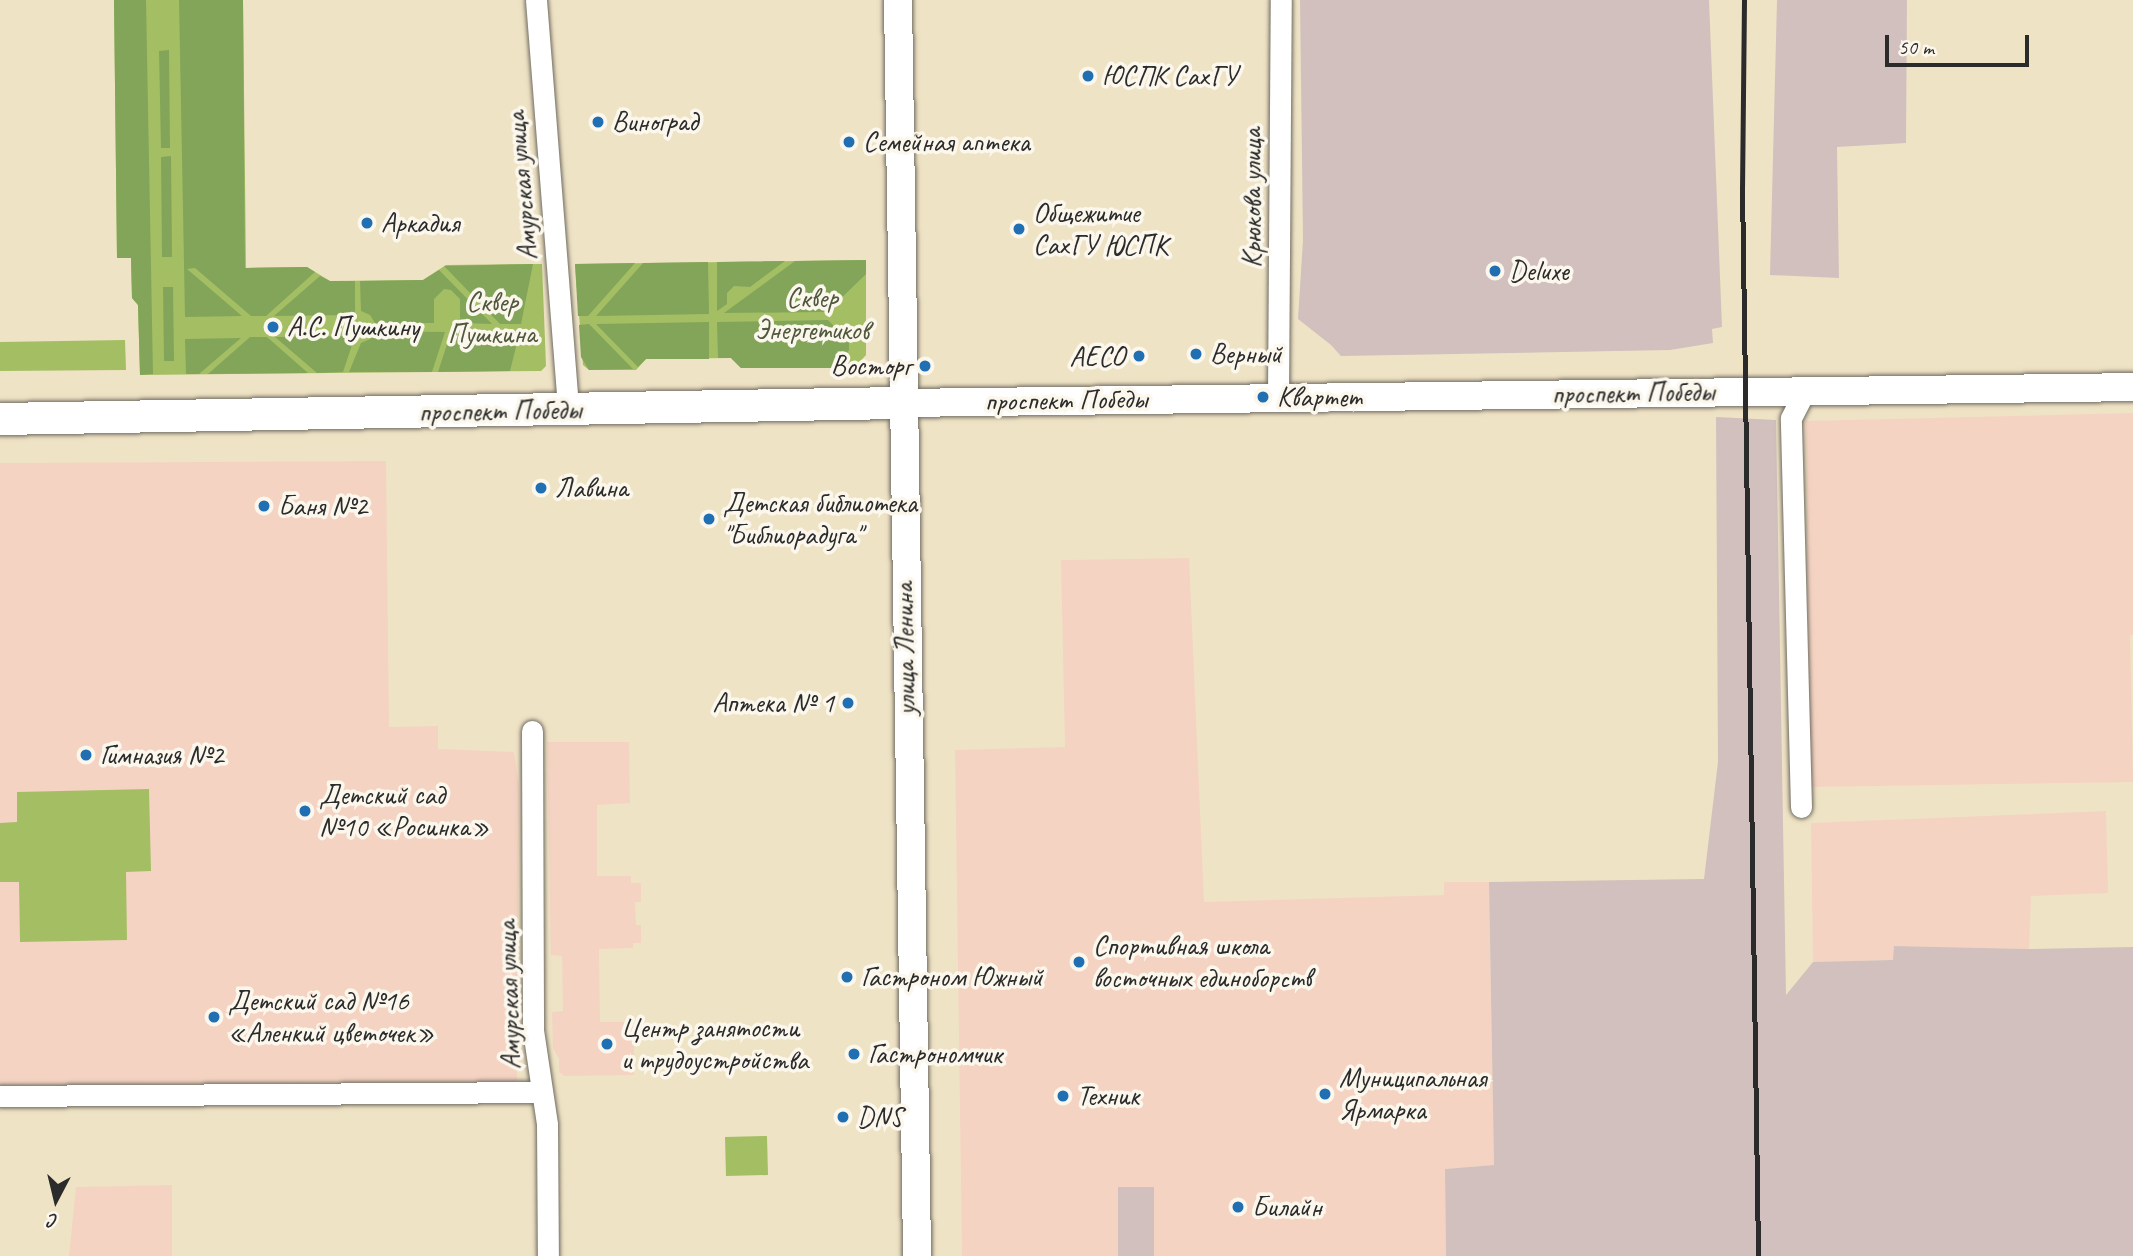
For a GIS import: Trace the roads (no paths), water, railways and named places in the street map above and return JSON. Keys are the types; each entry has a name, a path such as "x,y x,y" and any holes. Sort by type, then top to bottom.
{"main road":[{"name":"улица Ленина","path":"898,0 917,1256"},
{"name":"проспект Победы","path":"0,419 1278,397 2133,387"}],"street":[{"name":"Амурская улица","path":"536,0 568,410"},
{"name":"Крюкова улица","path":"1278,397 1281,0"},
{"path":"1801,807 1791,418 1805,390"},
{"name":"Амурская улица","path":"532,731 533,1030 547,1125 548,1256"},
{"path":"0,1096 542,1092"}],"railway":[{"path":"1744,0 1742,187 1758,1256"}],"place":[{"name":"ЮСПК СахГУ","path":"1088,76"},
{"name":"Виноград","path":"598,122"},
{"name":"Семейная аптека","path":"849,142"},
{"name":"Аркадия","path":"367,223"},
{"name":"Общежитие СахГУ ЮСПК","path":"1019,229"},
{"name":"Deluxe","path":"1495,271"},
{"name":"А.С. Пушкину","path":"273,327"},
{"name":"Верный","path":"1196,354"},
{"name":"AECO","path":"1139,356"},
{"name":"Восторг","path":"925,366"},
{"name":"Квартет","path":"1263,397"},
{"name":"Лавина","path":"541,488"},
{"name":"Баня №2","path":"264,506"},
{"name":"Детская библиотека \"Библиорадуга\"","path":"709,519"},
{"name":"Аптека № 1","path":"848,703"},
{"name":"Гимназия №2","path":"86,755"},
{"name":"Детский сад №10 «Росинка»","path":"305,811"},
{"name":"Спортивная школа восточных единоборств","path":"1079,962"},
{"name":"Гастроном Южный","path":"847,977"},
{"name":"Детский сад №16 «Аленкий цветочек»","path":"214,1017"},
{"name":"Центр занятости и трудоустройства","path":"607,1044"},
{"name":"Гастрономчик","path":"854,1054"},
{"name":"Муниципальная Ярмарка","path":"1325,1094"},
{"name":"Техник","path":"1063,1096"},
{"name":"DNS","path":"843,1117"},
{"name":"Билайн","path":"1238,1207"}],"park label":[{"name":"Сквер Энергетиков","path":"812,314"},
{"name":"Сквер Пушкина","path":"492,318"}]}
